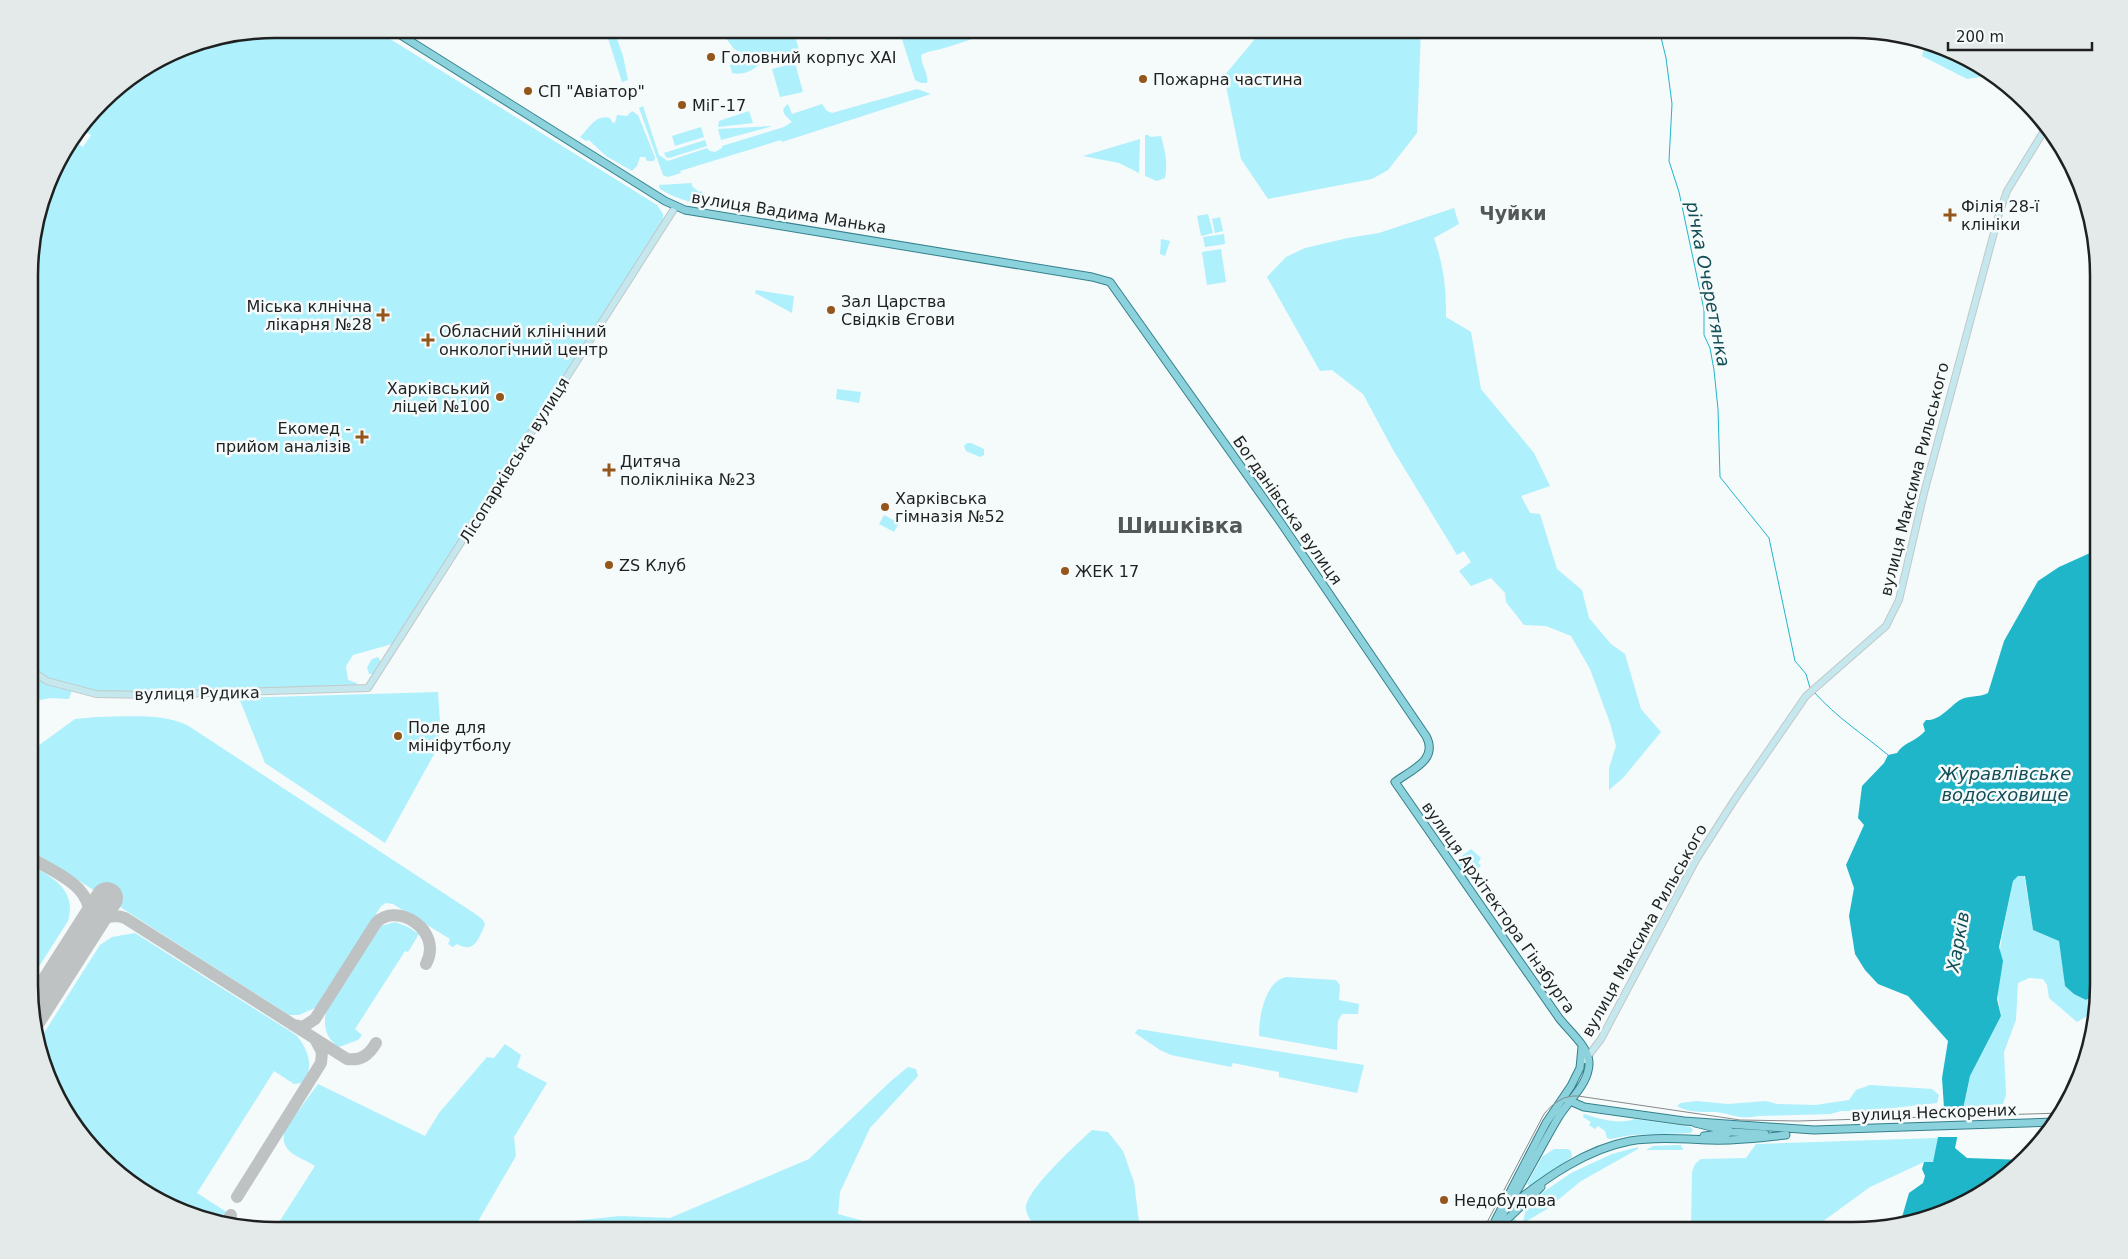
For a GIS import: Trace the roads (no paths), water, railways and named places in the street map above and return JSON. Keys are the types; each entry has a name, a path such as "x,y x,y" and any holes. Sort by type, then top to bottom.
{"main road":[{"name":"вулиця Вадима Манька","path":"405,38 676,206 691,211 1092,276 1110,282"},
{"name":"вулиця Максима Рильського","path":"1520,1181 1546,1123 1566,1100 1585,1059 1620,1005 1696,860 1735,799 1806,696 1815,686 1862,649 1886,626 1899,600 1924,493 1999,214 2007,191 2043,132"},
{"name":"Лісопарківська вулиця","path":"368,688 676,206"},
{"name":"Богданівська вулиця","path":"1110,282 1279,520 1426,736 1430,748 1427,759 1395,782"},
{"name":"вулиця Рудика","path":"38,675 47,681 96,694 147,695 368,688"},
{"name":"вулиця Архітектора Гінзбурга","path":"1395,782 1559,1018 1582,1047"},
{"name":"вулиця Максима Рильського","path":"1582,1047 1585,1059"},
{"name":"вулиця Нескорених","path":"1566,1100 1584,1107 1688,1122 1785,1132 2047,1122"},
{"name":"вулиця Нескорених","path":"1688,1122 1732,1132"},
{"path":"1687,1138 1695,1132 1688,1122"},
{"path":"1687,1138 1732,1132 1785,1132"},
{"path":"1498,1222 1509,1207 1562,1169 1591,1154 1621,1143 1687,1138 1752,1139 1785,1132"},
{"path":"1500,1222 1562,1169"},
{"path":"1520,1181 1532,1189"},
{"path":"1509,1207 1508,1202 1520,1181"},
{"path":"1496,1222 1520,1181"}],"water":[{"name":"Журавлівське водосховище","path":"2090,553 2090,998 2086,1000 2074,994 2065,986 2059,941 2033,930 2025,876 2018,876 2013,881 1999,947 2003,961 1997,999 2001,1016 1970,1076 1955,1148 1967,1158 2013,1160 1998,1173 1972,1190 1930,1209 1902,1216 1909,1193 1923,1183 1925,1176 1922,1169 1924,1162 1933,1162 1944,1108 1942,1078 1948,1041 1908,996 1878,984 1865,970 1855,954 1849,916 1854,888 1846,865 1864,825 1858,818 1862,786 1884,763 1888,755 1897,753 1903,746 1925,731 1923,724 1926,720 1940,716 1963,698 1981,696 1988,693 2004,641 2038,581 2059,567"}],"waterway":[{"name":"річка Очеретянка","path":"1661,38 1666,58 1672,104 1669,161 1679,192 1704,310 1704,335 1710,348 1714,370 1718,409 1720,477 1769,538 1795,661 1806,674 1810,688"},
{"name":"річка Очеретянка","path":"1815,693 1841,718 1888,755"}],"tram line":[{"path":"1487,1222 1544,1114 1551,1106 1563,1098 1573,1096 1740,1120 1798,1121 2053,1113"}],"place":[{"name":"Головний корпус ХАІ","path":"711,57"},
{"name":"Пожарна частина","path":"1143,79"},
{"name":"СП \"Авіатор\"","path":"528,91"},
{"name":"МіГ-17","path":"682,105"},
{"name":"Філія 28-ї клініки","path":"1950,215"},
{"name":"Зал Царства Свідків Єгови","path":"831,310"},
{"name":"Міська клнічна лікарня №28","path":"383,315"},
{"name":"Обласний клінічний онкологічний центр","path":"428,340"},
{"name":"Харківський ліцей №100","path":"500,397"},
{"name":"Екомед - прийом аналізів","path":"362,437"},
{"name":"Дитяча поліклініка №23","path":"609,470"},
{"name":"Харківська гімназія №52","path":"885,507"},
{"name":"ZS Клуб","path":"609,565"},
{"name":"ЖЕК 17","path":"1065,571"},
{"name":"Поле для мініфутболу","path":"398,736"},
{"name":"Недобудова","path":"1444,1200"}],"district":[{"name":"Чуйки","path":"1513,213"},
{"name":"Шишківка","path":"1180,526"}],"water label":[{"name":"Харків","path":"1958,942"}]}
